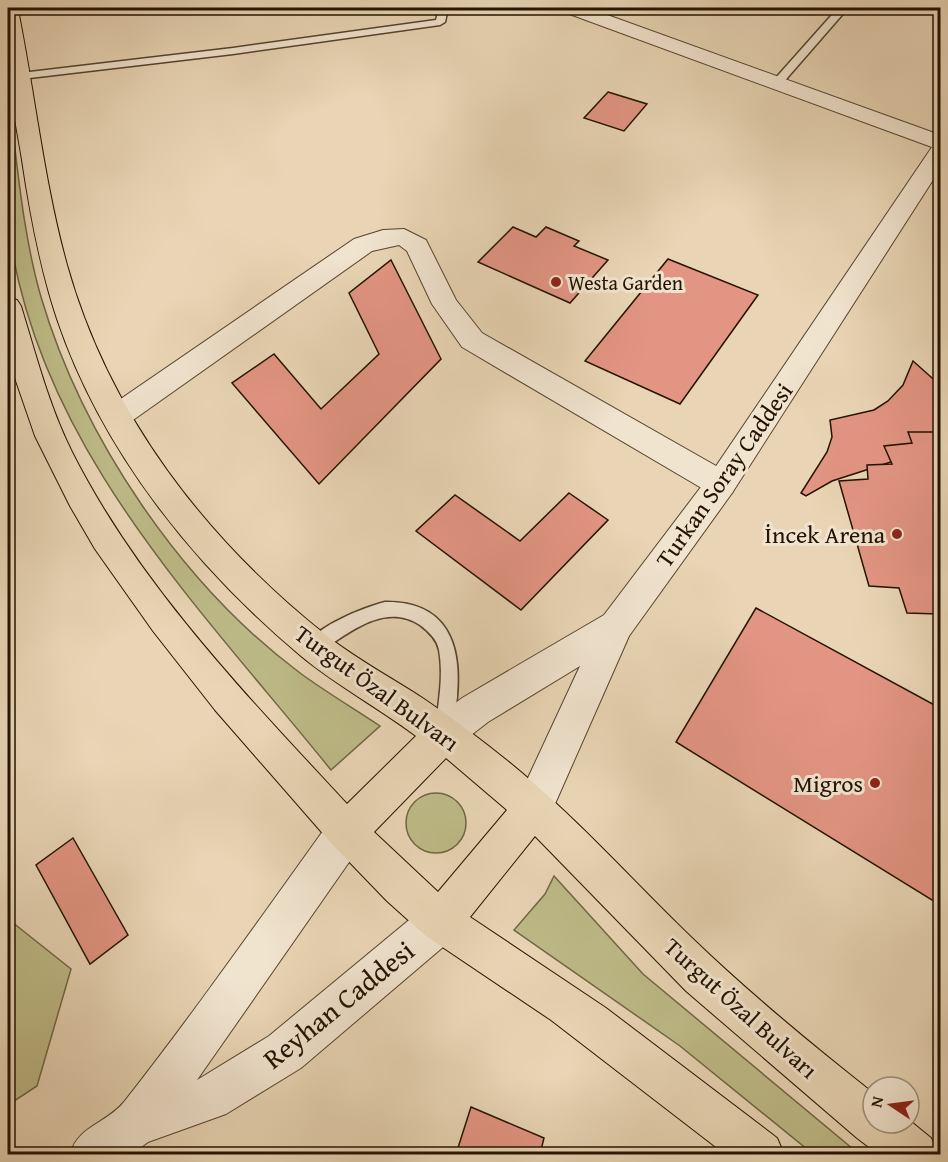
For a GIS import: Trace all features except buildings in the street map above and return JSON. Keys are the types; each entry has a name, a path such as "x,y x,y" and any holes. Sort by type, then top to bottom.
{"main road":[{"name":"Turgut Özal Bulvarı","path":"8,10 55,266 76,329 116,417 163,491 196,532 237,576 315,646 444,734 533,808 680,956 769,1038 861,1112"},
{"path":"8,306 32,394 58,455 124,563 236,708 347,831 396,881 441,921 565,1004 761,1155"},
{"path":"347,831 444,734"},
{"path":"441,921 533,808"},
{"name":"Turgut Özal Bulvarı","path":"890,1135 915,1155"}],"street":[{"path":"571,8 940,143"},
{"name":"Turkan Soray Caddesi","path":"444,734 475,710 616,626 721,484 940,152"},
{"path":"116,417 363,245 383,237 405,237 417,246 445,304 472,340 721,484"},
{"path":"533,808 616,626"},
{"path":"93,1155 135,1124 194,1048 347,831"},
{"name":"Reyhan Caddesi","path":"135,1124 210,1098 285,1053 441,921"}],"lane":[{"path":"21,76 233,51 440,22 443,8"},
{"path":"777,83 843,8"},
{"path":"315,646 357,618 378,609 399,608 424,617 438,630 448,646 450,664 444,734"}],"shaded area":[{"path":"8,91 21,195 34,272 59,350 83,403 110,455 142,505 177,553 216,597 257,637 300,673 380,726 331,770 177,583 130,518 87,450 51,378 24,303 8,223 6,174"},
{"path":"430,793 442,793 458,801 464,811 466,823 464,835 458,845 442,853 430,853 414,845 406,829 406,817 414,801"},
{"path":"554,876 643,974 859,1154 813,1154 680,1046 514,930 545,894"},
{"path":"12,922 71,969 37,1086 8,1105 8,923"}],"place":[{"name":"Westa Garden","path":"556,282"},
{"name":"İncek Arena","path":"897,534"},
{"name":"Migros","path":"875,783"}]}
